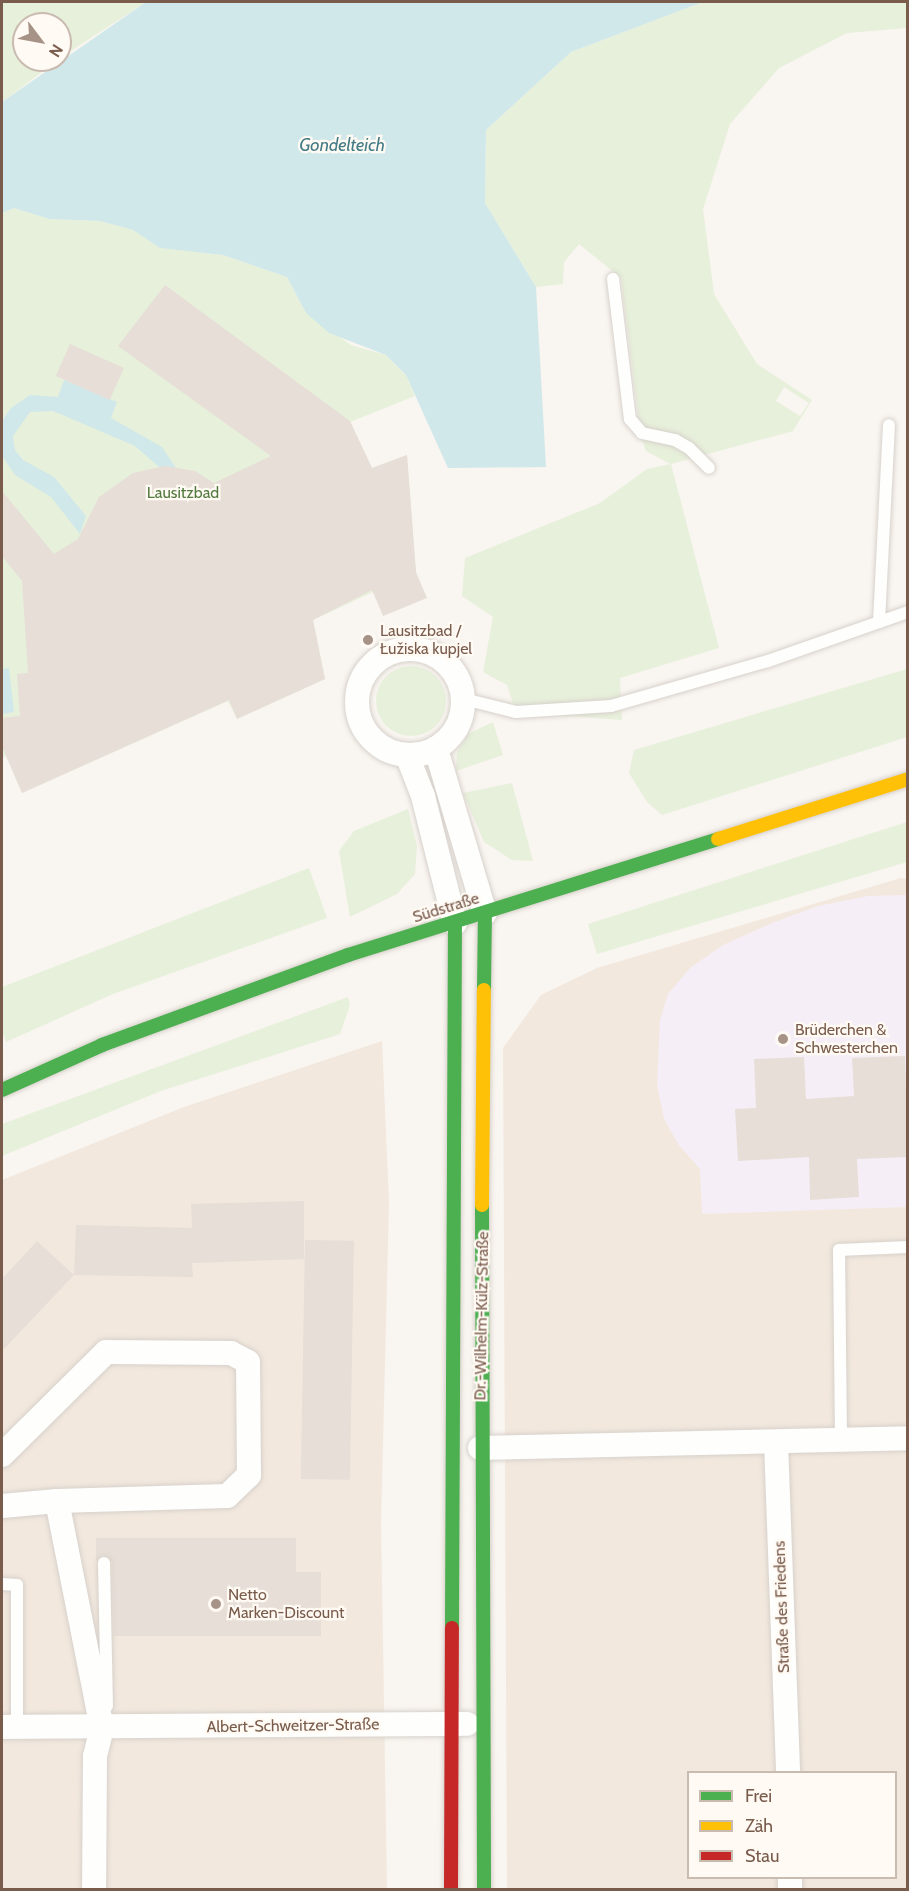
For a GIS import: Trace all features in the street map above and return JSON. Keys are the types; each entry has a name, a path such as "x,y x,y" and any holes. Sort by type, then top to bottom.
{"street":[{"path":"396,650 430,652 449,665 464,699 452,736 436,749 406,755 386,750 368,735 358,712 360,684 368,669 396,650"},
{"name":"Dr.-Wilhelm-Külz-Straße","path":"436,749 485,913 480,1448 484,1890"},
{"name":"Dr.-Wilhelm-Külz-Straße","path":"406,755 423,796 455,923 451,1890"},
{"name":"Südstraße","path":"2,1090 102,1045 237,994 908,779"},
{"path":"2,1455 106,1352 231,1353 248,1362 249,1475 227,1496 57,1501 2,1506"},
{"path":"480,1448 908,1438"},
{"name":"Straße des Friedens","path":"776,1442 788,1771"},
{"path":"57,1501 106,1728 95,1756 94,1890"},
{"name":"Albert-Schweitzer-Straße","path":"9,1728 484,1725"}],"lane":[{"path":"614,279 630,418 642,433 675,440 689,448 709,468"},
{"path":"879,622 889,425"},
{"path":"464,699 516,712 611,706 746,668 908,612"},
{"path":"841,1439 839,1250 908,1247"},
{"path":"104,1563 106,1728"},
{"path":"2,1584 17,1585 9,1728"}],"shaded area":[{"path":"901,878 907,879 907,1889 507,1889 503,1048 541,995 597,968"},
{"name":"Brüderchen & Schwesterchen","path":"907,895 907,1207 702,1214 700,1169 678,1144 664,1119 657,1084 660,1020 668,994 690,968 723,945 772,923 818,906 868,896"},
{"path":"382,1041 389,1202 381,1523 387,1889 2,1889 2,1180 184,1107"}],"green space":[{"path":"2,2 146,2 72,50 72,12 12,12 12,72 42,72 2,102"},
{"path":"703,2 907,2 907,28 847,33 779,68 730,124 703,209 714,294 757,364 812,400 793,431 671,464 719,648 620,678 622,720 516,712 507,685 483,672 493,617 462,596 465,558 600,503 647,469 670,464 646,451 641,437 621,278 579,244 564,262 563,284 536,287 485,203 486,130 571,52","holes":["784,387 809,403 800,416 776,401"]},
{"name":"Lausitzbad","path":"14,208 49,219 100,221 133,230 161,248 223,255 287,277 306,313 351,345 386,355 406,375 415,396 350,422 372,468 407,455 416,572 313,620 325,679 237,719 228,701 22,793 6,756 2,758 2,213"},
{"path":"404,666 418,666 431,672 440,681 446,694 444,714 436,726 418,736 404,736 391,730 382,721 376,708 376,694 382,681 391,672"},
{"path":"907,669 907,737 662,815 647,802 629,773 634,750"},
{"path":"493,722 503,755 456,771 457,752 468,734"},
{"path":"512,783 533,861 512,860 484,842 463,793"},
{"path":"408,809 417,846 415,874 397,894 350,917 339,851 354,831"},
{"path":"907,822 907,862 597,954 588,924"},
{"path":"309,868 327,918 113,994 6,1042 2,1031 2,987"},
{"path":"348,997 350,1005 340,1034 161,1091 2,1156 2,1124"}],"water":[{"name":"Gondelteich","path":"146,2 703,2 571,52 486,130 485,203 536,287 546,467 448,468 406,375 386,355 329,333 306,313 287,277 223,255 160,248 133,230 100,221 49,219 14,208 2,213 2,102 45,72 72,72 72,53"},
{"path":"64,380 117,402 111,418 162,447 176,468 159,467 135,446 53,411 30,412 13,436 15,450 23,460 54,477 86,516 80,534 51,497 15,475 2,456 2,421 11,408 30,395 58,397"},
{"path":"9,668 14,712 2,714 2,669"}],"building":[{"name":"Lausitzbad","path":"165,285 350,421 372,468 407,455 416,572 427,598 383,616 372,590 313,620 325,679 237,719 229,700 22,793 2,746 2,718 20,716 17,674 28,673 22,581 2,556 2,491 54,554 78,539 99,497 133,473 165,466 195,471 214,483 271,456 118,346"},
{"path":"70,344 124,368 110,400 56,376"},
{"path":"905,1056 908,1157 857,1159 859,1197 810,1200 809,1157 738,1161 735,1109 756,1108 754,1059 804,1057 806,1099 854,1096 852,1058"},
{"path":"304,1201 304,1259 192,1263 193,1277 74,1275 76,1225 192,1228 191,1204"},
{"path":"305,1240 354,1241 350,1480 301,1479"},
{"path":"37,1241 74,1275 2,1351 2,1279"},
{"name":"Netto Marken-Discount","path":"96,1538 296,1538 296,1572 321,1572 321,1636 114,1636 112,1562 104,1555 96,1561"}],"traffic: fast":[{"path":"2,1090 102,1045 348,955 718,839"},
{"path":"484,990 485,913"},
{"path":"452,1628 455,923"},
{"path":"482,1205 484,1890"}],"traffic: slow":[{"path":"718,839 908,779"},
{"path":"482,1205 484,990"}],"traffic: jam":[{"path":"451,1890 452,1628"}],"place":[{"name":"Lausitzbad / Łužiska kupjel","path":"368,640"},
{"name":"Brüderchen & Schwesterchen","path":"783,1039"},
{"name":"Netto Marken-Discount","path":"216,1604"}]}
